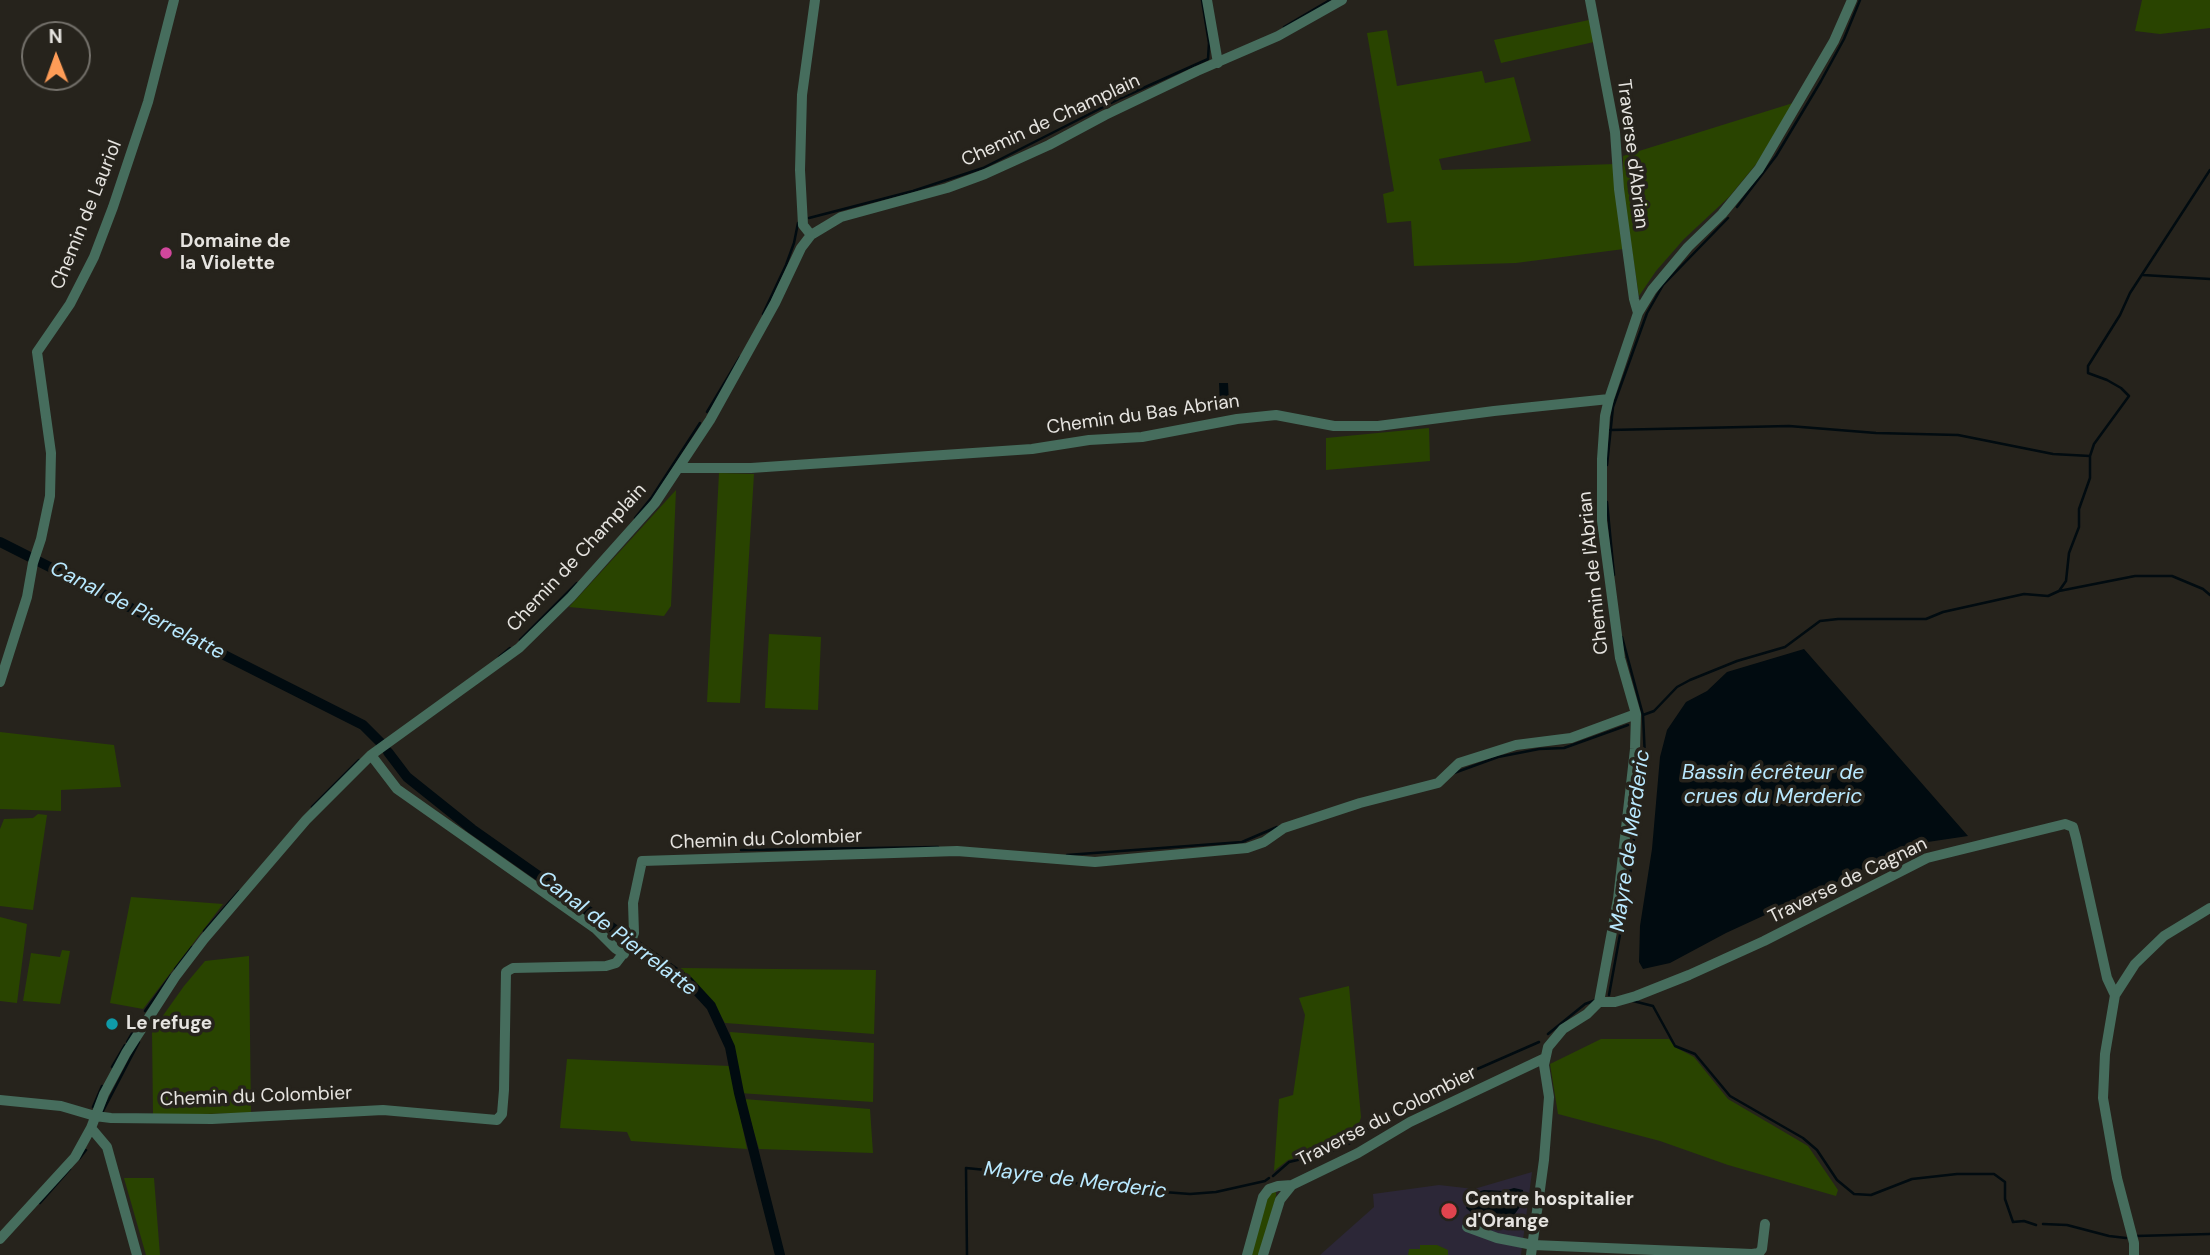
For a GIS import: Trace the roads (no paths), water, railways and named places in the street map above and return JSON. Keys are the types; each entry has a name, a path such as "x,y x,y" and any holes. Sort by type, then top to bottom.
{"street":[{"name":"Chemin de Lauriol","path":"0,682 27,597 50,496 51,453 37,352 71,304 94,257 148,102 174,0"},
{"path":"811,235 803,225 800,170 802,95 816,0"},
{"path":"1207,0 1218,63"},
{"name":"Chemin de Champlain","path":"0,1239 75,1157 92,1128 125,1053 148,1016 204,939 321,804 372,755 519,648 543,626 655,503 710,420 775,303 800,248 811,235 841,217 947,188 985,174 1278,36 1342,0"},
{"name":"Traverse d'Abrian","path":"1590,0 1615,132 1619,189 1638,313"},
{"name":"Chemin de l'Abrian","path":"1600,1000 1618,899 1636,749 1636,714 1620,658 1602,521 1602,459 1609,398 1638,313 1652,290 1759,169 1834,41 1852,0"},
{"name":"Chemin du Bas Abrian","path":"678,468 751,468 1032,449 1089,440 1142,437 1237,419 1276,415 1334,426 1378,426 1609,398"},
{"name":"Chemin du Colombier","path":"95,1116 212,1119 383,1110 496,1120 502,1114 504,1090 506,972 513,968 606,966 616,963 628,946 642,861 957,851 1095,862 1247,848 1264,842 1284,828 1360,803 1438,783 1459,764 1516,745 1571,738 1636,714"},
{"path":"372,755 397,789 587,923 614,948 628,946"},
{"name":"Traverse de Cagnan","path":"1600,1000 1625,999 1689,975 1765,941 1927,858 2065,824 2073,827 2107,978 2115,995"},
{"path":"2134,1255 2134,1243 2117,1178 2103,1098 2105,1054 2115,995 2135,964 2164,936 2210,908"},
{"path":"1532,1250 1549,1097 1545,1058 1548,1047 1563,1029 1587,1014 1600,1000"},
{"name":"Traverse du Colombier","path":"1247,1255 1263,1197 1269,1189 1292,1185 1358,1153 1410,1122 1545,1058"},
{"path":"0,1100 61,1106 95,1116"},
{"path":"92,1128 107,1147 138,1255"},
{"path":"1263,1255 1280,1200 1292,1185"},
{"path":"1467,1227 1532,1250 1752,1254 1759,1253 1762,1249 1765,1224"}],"water":[{"path":"1219,383 1228,383 1229,403 1220,404"},
{"name":"Bassin écrêteur de crues du Merderic","path":"1804,649 1968,836 1921,843 1726,933 1670,963 1643,969 1639,962 1640,926 1652,849 1660,757 1667,730 1686,702 1707,691 1727,672"},
{"path":"1514,1188 1523,1190 1524,1201 1512,1218 1503,1223 1475,1216 1466,1208 1471,1194 1484,1190 1504,1191"}],"waterway":[{"path":"809,218 913,191 983,168 1121,98 1208,59 1209,43 1202,0"},
{"path":"1284,27 1330,0"},
{"path":"1737,207 1776,156 1821,81 1844,39 1860,0"},
{"name":"Mayre de Merderic","path":"1609,995 1629,885 1645,758 1643,715 1654,711 1677,687 1690,680 1737,661 1785,647 1820,621 1926,619 1943,612 2024,594 2048,596 2059,591 2066,581 2069,553 2079,527 2079,509 2090,478 2090,456 2094,444 2129,396 2107,380 2088,373 2088,366 2120,315 2130,293 2210,170"},
{"path":"1607,465 1613,407 1647,313 1663,285 1728,218"},
{"path":"763,314 786,265 798,223"},
{"path":"2143,275 2210,279"},
{"path":"707,412 740,357"},
{"path":"635,518 652,497 700,423"},
{"path":"1610,430 1789,426 1876,433 1958,435 2053,454 2090,456"},
{"path":"1607,502 1614,575"},
{"name":"Canal de Pierrelatte","path":"0,542 363,725 381,743"},
{"path":"2059,591 2135,576 2172,576 2203,589 2210,595"},
{"path":"520,640 577,583"},
{"path":"1622,637 1643,715"},
{"path":"499,657 510,648"},
{"path":"1454,773 1498,757 1539,749 1564,748 1628,725"},
{"name":"Canal de Pierrelatte","path":"388,752 407,777 472,829 688,981 711,1006 730,1047 780,1255"},
{"path":"312,807 359,760"},
{"path":"1067,855 1242,842 1277,827"},
{"path":"741,850 938,847"},
{"path":"204,931 239,891"},
{"path":"175,969 192,947"},
{"path":"145,1011 171,975"},
{"name":"Mayre de Merderic","path":"1548,1034 1585,1004 1596,1000"},
{"path":"1633,1001 1653,1006 1675,1046 1695,1054 1730,1096 1803,1138 1817,1150 1837,1180 1854,1194 1871,1195 1912,1179 1957,1174 1994,1174 2005,1182 2005,1199 2013,1222 2024,1221 2036,1225"},
{"path":"127,1042 139,1021"},
{"path":"103,1111 139,1042"},
{"name":"Mayre de Merderic","path":"1273,1176 1289,1162 1327,1153 1350,1143 1376,1122 1420,1101 1443,1084 1539,1042"},
{"path":"112,1067 125,1045"},
{"path":"93,1107 102,1086"},
{"path":"79,1159 86,1150"},
{"name":"Mayre de Merderic","path":"967,1255 966,1168 1046,1176 1084,1185 1190,1194 1216,1192 1269,1178"},
{"path":"40,1203 70,1169"},
{"path":"2043,1224 2067,1225 2126,1238"},
{"path":"2136,1236 2210,1234"}],"place":[{"name":"Domaine de la Violette","path":"166,253"},
{"name":"Le refuge","path":"112,1024"},
{"name":"Centre hospitalier d'Orange","path":"1449,1211"}]}
